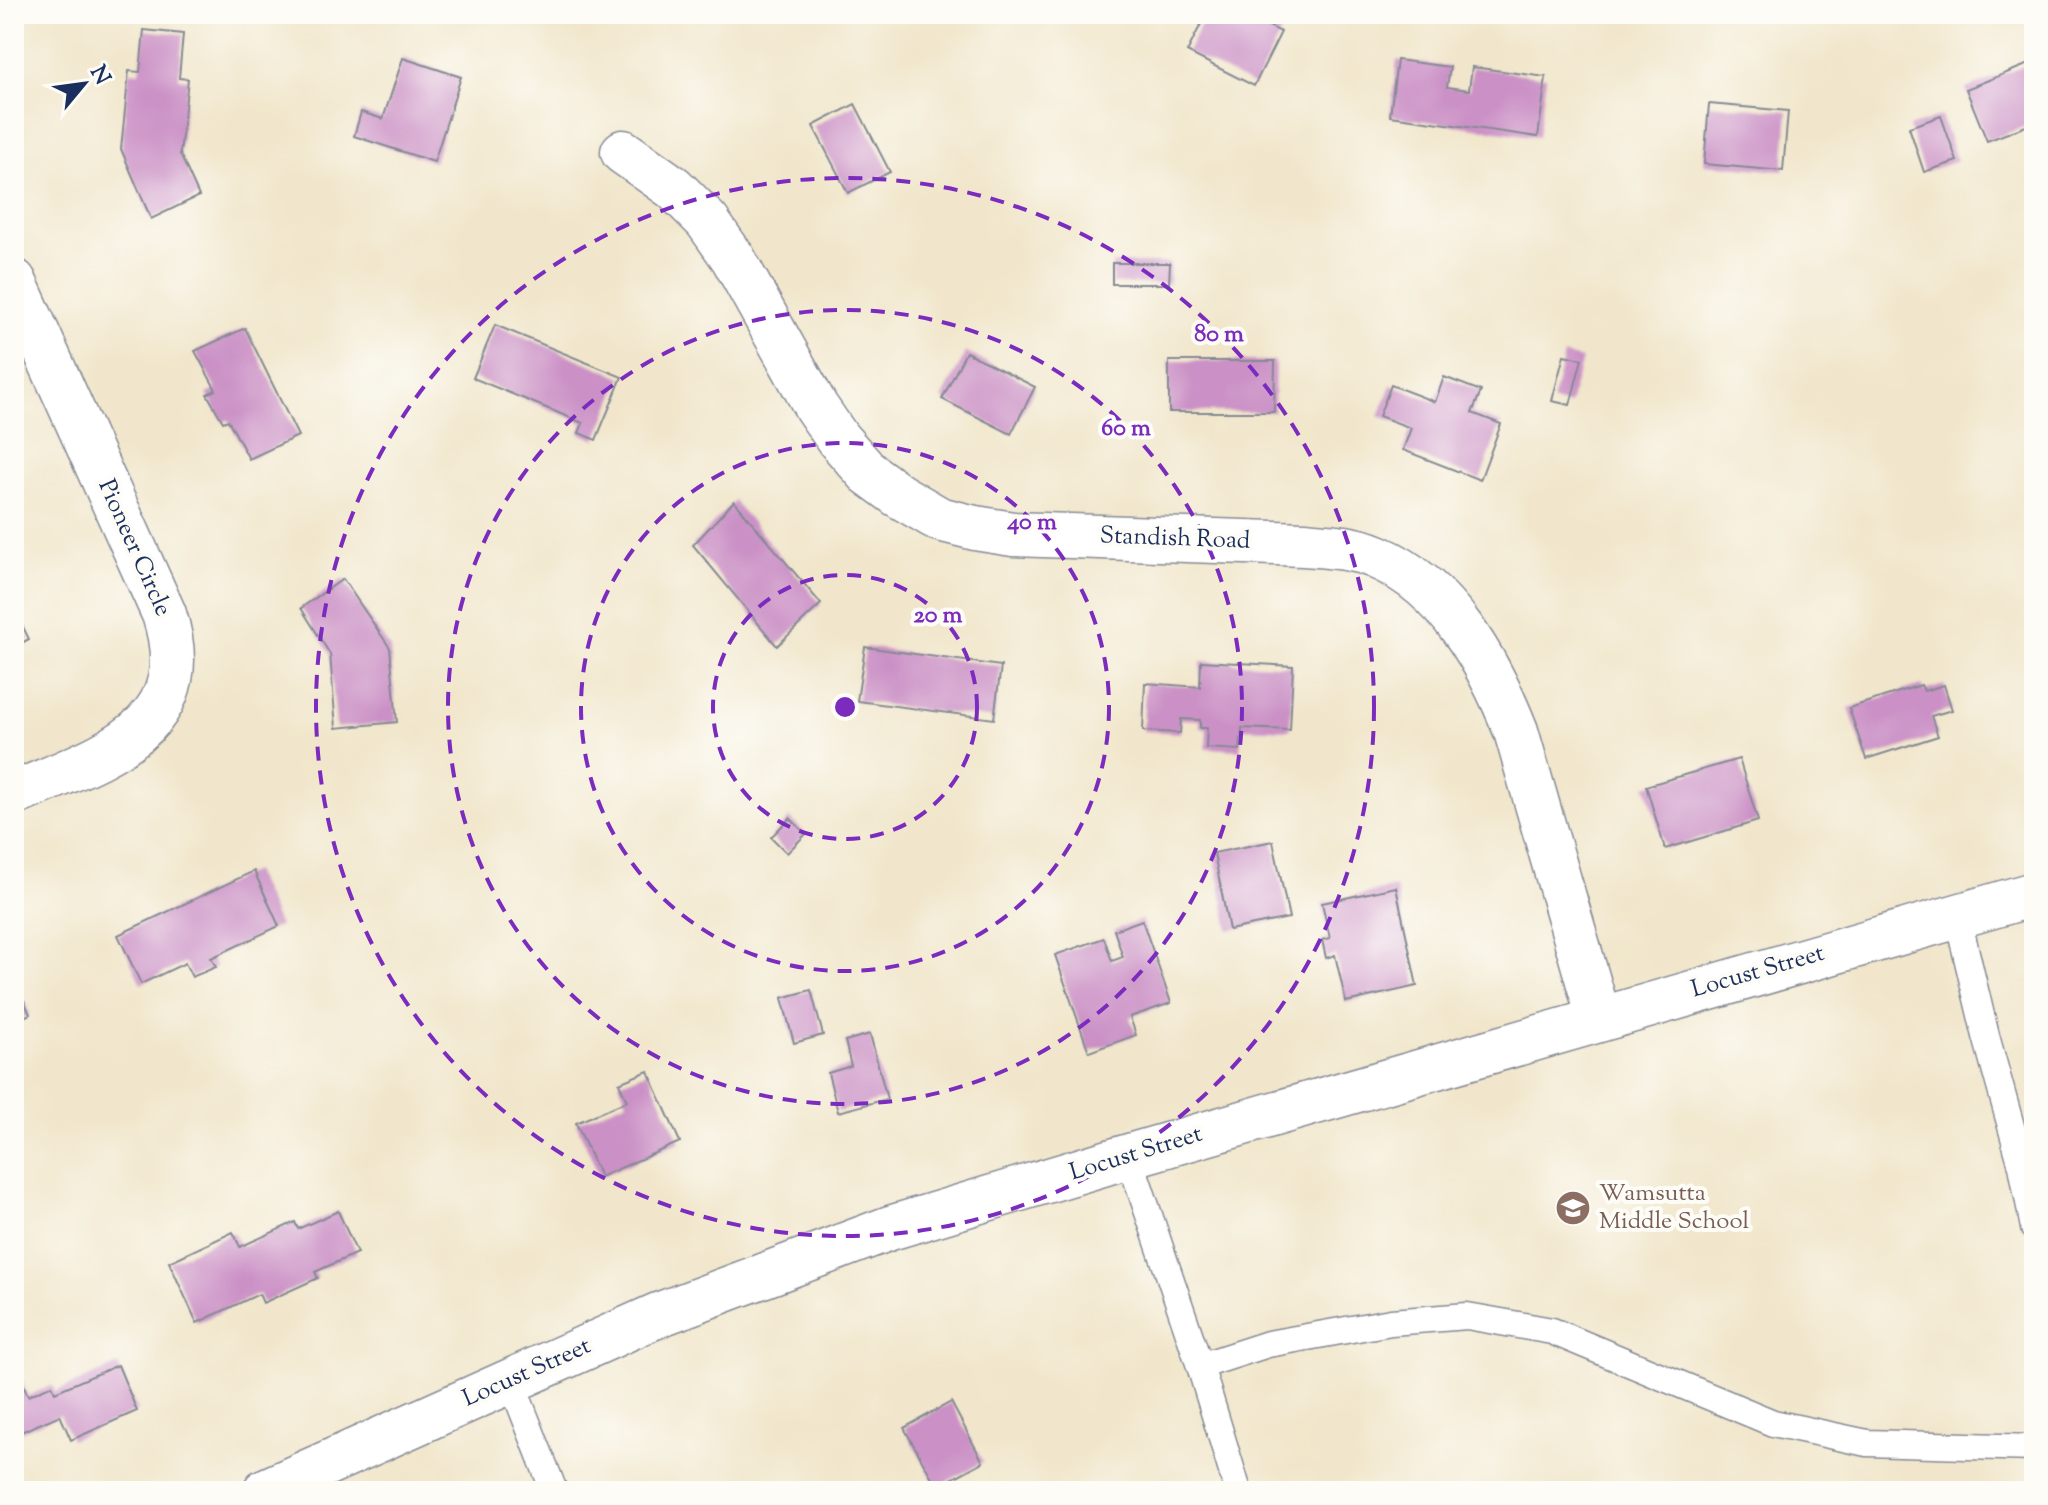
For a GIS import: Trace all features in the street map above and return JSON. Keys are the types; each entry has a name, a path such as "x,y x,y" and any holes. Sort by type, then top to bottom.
{"street":[{"name":"Standish Road","path":"623,152 674,188 707,221 733,258 816,407 838,439 868,473 939,519 1013,534 1342,547 1376,557 1404,572 1429,593 1471,641 1488,669 1516,731 1599,1019"},
{"name":"Pioneer Circle","path":"14,281 164,614 172,654 166,692 146,726 114,749 14,794"},
{"name":"Locust Street","path":"265,1491 658,1315 890,1228 2034,894"}],"lane":[{"path":"1957,915 2022,1166 2034,1228"},
{"path":"1129,1156 1200,1366 1238,1491"},
{"path":"1200,1366 1268,1344 1391,1322 1467,1316 1552,1331 1773,1423 1867,1443 2034,1448"},
{"path":"511,1381 554,1491"}],"building":[{"path":"1206,14 1245,14 1281,32 1254,86 1187,52"},
{"path":"144,30 183,34 179,78 188,79 180,154 199,196 151,219 121,149 129,71 140,72"},
{"path":"403,58 461,77 434,162 354,136 361,112 383,119"},
{"path":"1397,60 1450,67 1447,87 1469,90 1472,67 1546,77 1538,137 1390,116"},
{"path":"2034,62 2034,123 1987,141 1966,89"},
{"path":"855,104 890,172 848,193 813,126"},
{"path":"1709,104 1788,111 1783,171 1704,164"},
{"path":"1941,116 1957,161 1924,172 1909,127"},
{"path":"1112,263 1170,263 1169,284 1112,284"},
{"path":"495,325 622,377 596,440 579,433 583,423 473,378"},
{"path":"245,328 298,436 249,459 228,420 223,422 207,394 216,390 195,351"},
{"path":"966,352 1035,387 1011,434 942,399"},
{"path":"1564,355 1582,359 1570,405 1552,401"},
{"path":"1169,361 1275,361 1274,412 1169,412"},
{"path":"1444,377 1481,391 1472,413 1501,424 1480,480 1403,450 1411,428 1379,416 1391,385 1435,402"},
{"path":"734,501 821,604 777,646 693,545"},
{"path":"343,579 390,648 397,722 336,728 330,654 301,608"},
{"path":"14,609 29,639 14,647"},
{"path":"865,647 1001,666 994,719 857,701"},
{"path":"1201,661 1293,666 1290,730 1242,728 1240,750 1206,748 1207,728 1200,728 1200,720 1181,719 1180,733 1143,731 1145,683 1200,687"},
{"path":"1921,685 1924,691 1944,685 1952,710 1931,716 1938,736 1866,759 1849,708"},
{"path":"1739,759 1758,821 1665,849 1646,786"},
{"path":"790,818 806,834 787,853 771,837"},
{"path":"1273,841 1289,918 1229,930 1214,853"},
{"path":"254,871 279,926 211,958 216,967 192,977 185,963 141,984 118,935"},
{"path":"1396,887 1417,986 1346,1002 1335,955 1326,958 1322,940 1330,938 1322,903"},
{"path":"1142,920 1171,1003 1130,1017 1136,1035 1089,1052 1055,955 1104,938 1112,961 1123,957 1114,930"},
{"path":"14,979 30,1014 14,1022"},
{"path":"811,990 823,1035 794,1043 782,998"},
{"path":"870,1034 887,1099 838,1112 828,1073 851,1066 845,1041"},
{"path":"648,1071 680,1142 600,1177 576,1123 627,1101 619,1083"},
{"path":"338,1211 357,1253 315,1272 318,1278 263,1303 259,1294 197,1323 169,1262 233,1232 240,1247 295,1222 298,1229"},
{"path":"118,1365 137,1411 71,1440 60,1415 14,1435 14,1379 20,1376 28,1396 52,1385 55,1392"},
{"path":"951,1402 983,1462 937,1487 904,1428"}],"place":[{"name":"Wamsutta Middle School","path":"1573,1208"}]}
